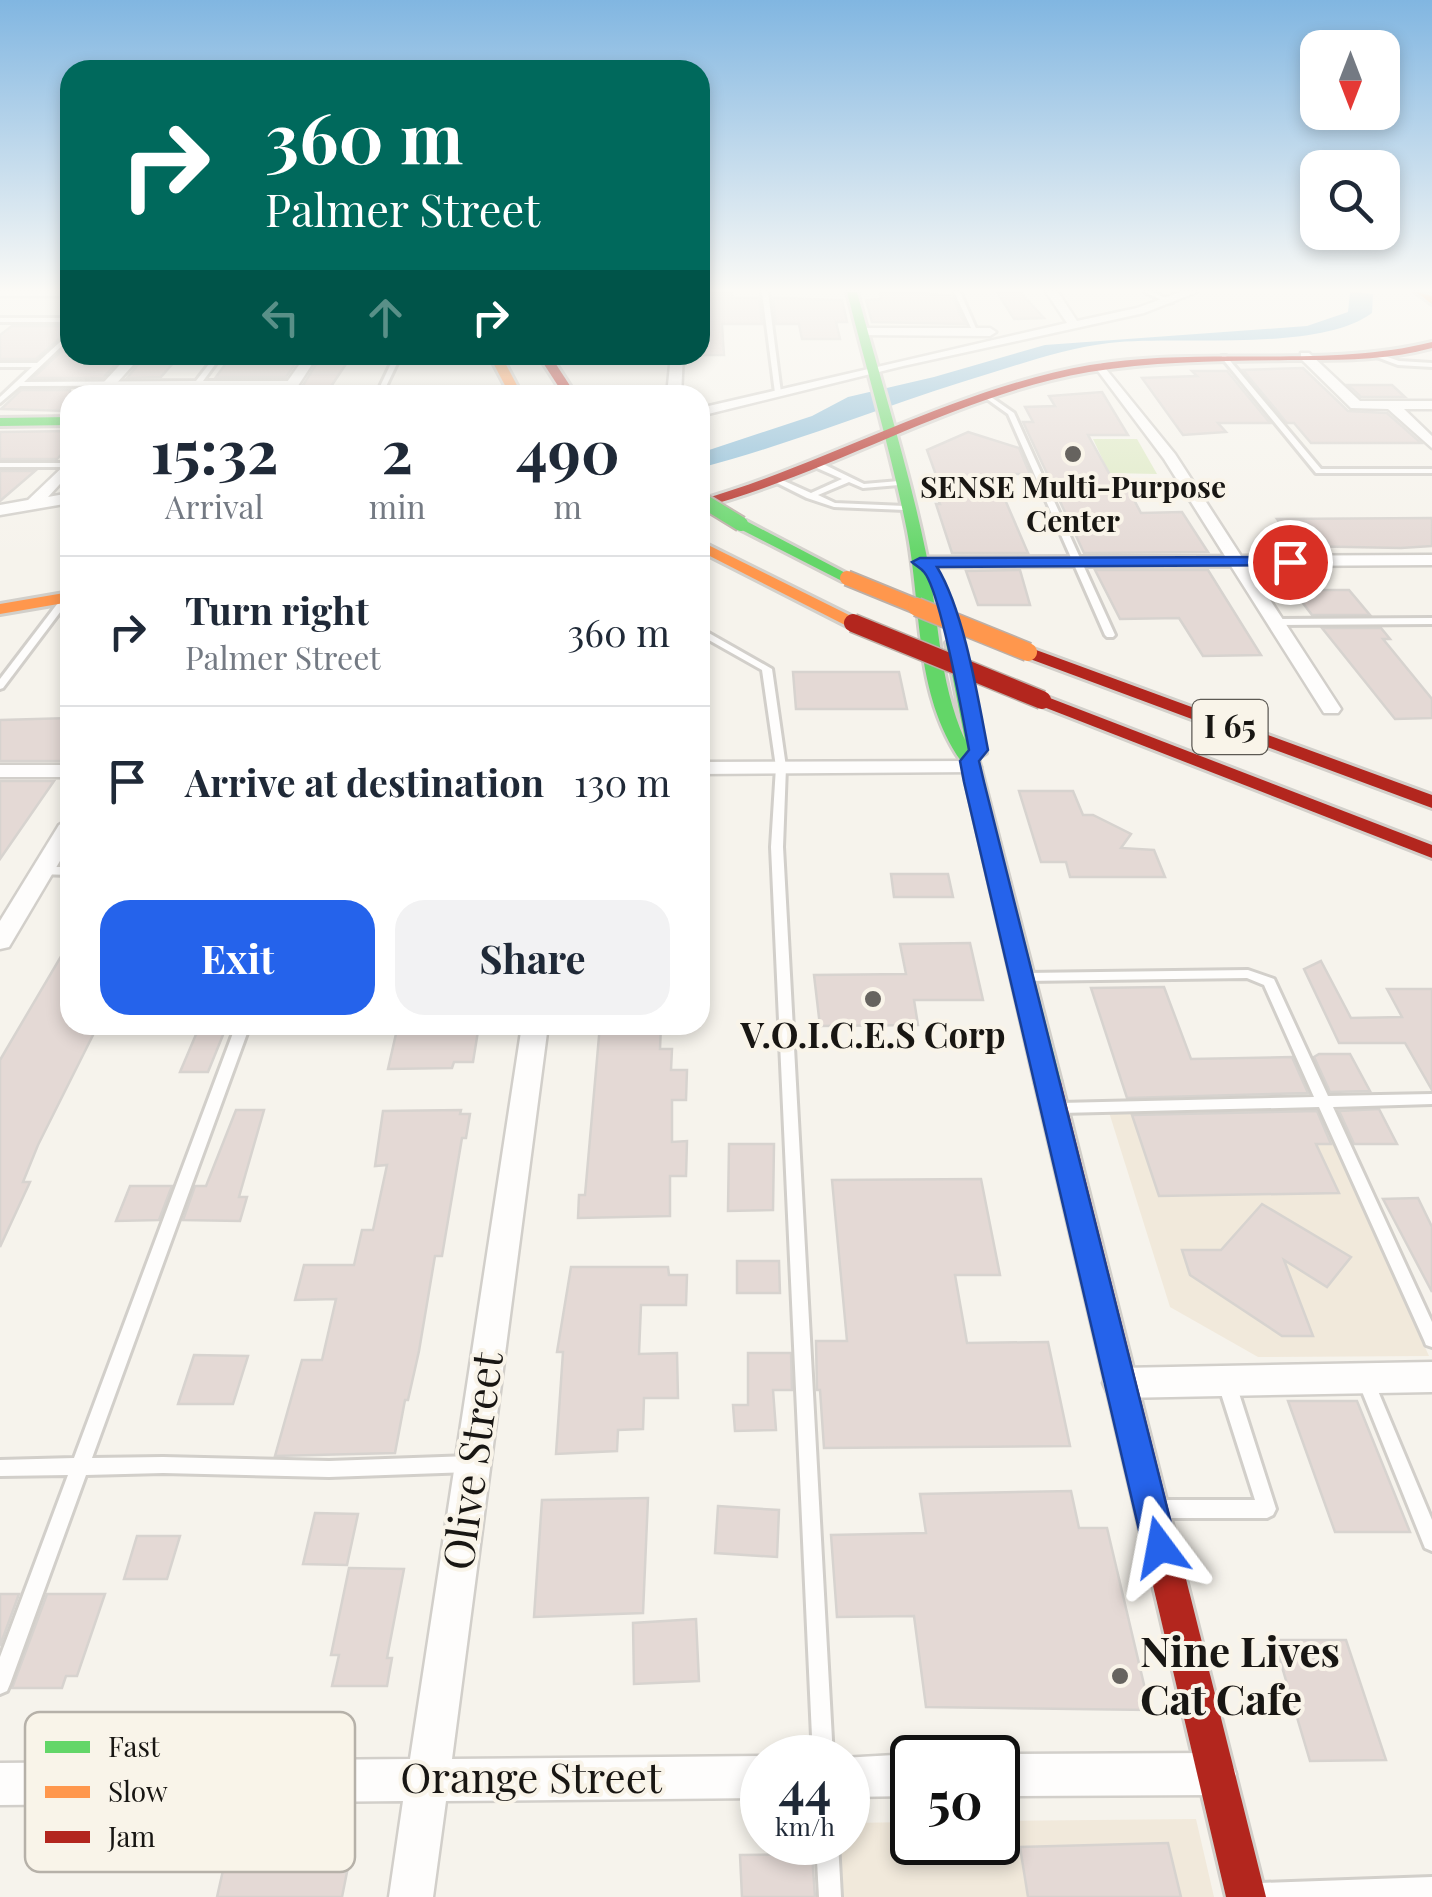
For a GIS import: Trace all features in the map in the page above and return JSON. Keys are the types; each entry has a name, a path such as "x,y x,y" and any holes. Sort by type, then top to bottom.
{"main road":[{"path":"873,381 888,439 888,484 905,508 920,562 922,604 941,693 959,753 970,764 1245,1896"},
{"path":"710,499 779,482 1037,381"},
{"path":"0,422 60,421"},
{"name":"I 65","path":"710,508 846,578 1028,652 1432,802"},
{"name":"I 65","path":"710,550 853,623 1432,852"},
{"path":"0,609 60,599"},
{"path":"1138,737 1432,868"}],"street":[{"path":"710,410 847,381"},
{"path":"1111,381 1170,457 1331,709"},
{"path":"1328,381 1348,401 1362,406 1432,406"},
{"path":"1392,406 1432,444"},
{"path":"34,503 60,475"},
{"path":"0,510 60,499"},
{"path":"920,562 1432,560"},
{"path":"710,768 970,764"},
{"path":"0,771 60,771"},
{"path":"0,941 60,842"},
{"name":"Olive Street","path":"411,1897 534,1035"},
{"path":"1120,1383 1432,1378"},
{"path":"1020,1775 1215,1774"},
{"name":"Orange Street","path":"355,1780 740,1777"},
{"name":"Orange Street","path":"0,1784 25,1784"}],"lane":[{"path":"0,402 23,381"},
{"path":"776,381 778,393"},
{"path":"1243,381 1318,471 1432,471"},
{"path":"19,384 60,386"},
{"path":"167,385 228,385"},
{"path":"989,398 1011,413 1110,635"},
{"path":"0,464 60,464"},
{"path":"820,466 862,486 888,484 880,508"},
{"path":"810,496 848,480"},
{"path":"779,482 834,506 905,508"},
{"path":"834,506 862,486"},
{"path":"0,686 60,609"},
{"path":"1276,622 1432,621"},
{"path":"710,638 767,669 781,768 777,846 822,1735"},
{"path":"42,872 60,871"},
{"path":"1021,977 1248,974 1270,982 1432,1340"},
{"path":"0,1684 239,1035"},
{"path":"1054,1108 1432,1099"},
{"path":"1365,1379 1432,1542"},
{"path":"1151,1509 1267,1509 1226,1381"},
{"path":"0,1468 330,1469 472,1464"},
{"path":"828,1865 830,1897"},
{"path":"1245,1896 1432,1888"}],"shaded area":[{"path":"1318,1108 1429,1356 1258,1357 1170,1307 1108,1109"},
{"path":"1196,1819 1214,1897 843,1897 841,1865 870,1865 870,1823 890,1822 890,1865 1020,1865 1020,1821"}],"green space":[{"path":"1093,439 1137,439 1157,474 1109,473"}],"water":[{"path":"919,381 966,381 710,465 710,450 812,416 848,397"}],"building":[{"path":"306,381 335,381 332,385 303,385"},
{"path":"1144,381 1235,381 1270,423 1218,423 1226,432 1183,435"},
{"path":"1252,381 1316,381 1348,411 1387,413 1421,443 1311,443 1294,423 1287,423"},
{"path":"1348,385 1392,385 1405,397 1361,397"},
{"path":"21,390 60,390 60,411 1,409"},
{"path":"1102,392 1128,435 1088,435 1114,482 1125,483 1141,513 1182,512 1208,552 1084,553 1023,422 1033,422 1025,407 1055,406 1049,396"},
{"path":"60,431 60,456 57,459 0,459 0,432"},
{"path":"968,432 1019,448 1030,474 994,474 1028,553 952,553 929,476 936,475 927,450"},
{"path":"0,471 35,471 0,501"},
{"path":"1432,518 1432,546 1401,548 1297,546 1277,519"},
{"path":"1020,570 1030,605 978,605 966,571"},
{"path":"1095,570 1208,570 1261,655 1203,656 1179,618 1120,619"},
{"path":"1293,590 1349,590 1370,615 1312,615"},
{"path":"1322,628 1381,628 1390,639 1383,639 1432,699 1432,718 1395,719"},
{"path":"793,672 899,672 907,709 796,709"},
{"path":"60,718 60,761 0,761 0,720"},
{"path":"0,781 54,781 0,859"},
{"path":"1019,791 1073,791 1083,815 1093,815 1131,834 1121,848 1154,850 1165,877 1070,877 1066,862 1041,862"},
{"path":"891,874 948,874 953,897 894,897"},
{"path":"970,943 983,1000 914,1000 918,1025 820,1026 814,975 906,974 900,944"},
{"path":"60,958 60,1035 93,1035 38,1145 23,1182 30,1182 0,1247 0,1060"},
{"path":"1321,961 1351,1018 1402,1017 1387,989 1432,989 1432,1090 1405,1043 1339,1043 1304,969"},
{"path":"1164,987 1191,1059 1292,1057 1308,1093 1127,1098 1091,988"},
{"path":"196,1035 223,1035 208,1072 180,1072"},
{"path":"396,1035 477,1035 473,1062 454,1062 452,1068 388,1069"},
{"path":"599,1035 661,1035 660,1049 672,1049 671,1070 687,1070 686,1100 672,1100 672,1142 687,1141 686,1176 670,1176 670,1216 578,1218 579,1195 585,1195"},
{"path":"1350,1054 1370,1091 1330,1092 1314,1057"},
{"path":"1379,1109 1397,1144 1354,1144 1339,1111"},
{"path":"236,1110 264,1110 239,1197 247,1197 240,1221 183,1220 195,1186 206,1186"},
{"path":"461,1110 460,1114 470,1114 466,1138 462,1138 442,1256 435,1256 419,1351 395,1453 275,1456 302,1360 322,1360 336,1299 295,1300 304,1265 354,1265 362,1230 373,1230 387,1165 375,1166 383,1111"},
{"path":"1317,1111 1331,1144 1316,1144 1339,1193 1159,1196 1132,1115"},
{"path":"729,1144 774,1144 773,1210 728,1211"},
{"path":"981,1179 1000,1275 955,1275 967,1343 1048,1342 1070,1446 824,1448 816,1341 847,1341 832,1180"},
{"path":"130,1186 172,1186 159,1220 116,1221"},
{"path":"1418,1198 1432,1227 1432,1292 1383,1199"},
{"path":"1262,1204 1351,1257 1327,1287 1284,1260 1313,1336 1282,1336 1190,1275 1182,1250 1221,1250"},
{"path":"737,1261 779,1261 780,1293 737,1293"},
{"path":"571,1267 668,1267 669,1275 687,1275 686,1305 641,1305 639,1354 677,1353 678,1398 644,1398 643,1429 618,1430 617,1451 556,1454 563,1352 557,1352"},
{"path":"748,1353 791,1353 792,1390 773,1390 776,1430 735,1431 733,1405 748,1405"},
{"path":"194,1355 248,1356 233,1404 178,1404"},
{"path":"1288,1401 1357,1401 1410,1532 1335,1532"},
{"path":"1071,1491 1079,1528 1107,1528 1150,1710 926,1707 914,1616 837,1617 831,1535 926,1533 920,1494"},
{"path":"648,1498 643,1613 534,1617 542,1500"},
{"path":"718,1506 779,1510 777,1557 715,1553"},
{"path":"315,1513 358,1514 347,1565 303,1564"},
{"path":"137,1536 180,1536 167,1579 124,1579"},
{"path":"349,1568 404,1569 387,1658 392,1658 387,1686 332,1686 339,1655 331,1655"},
{"path":"0,1594 19,1594 0,1646"},
{"path":"47,1594 105,1594 77,1676 66,1676 62,1688 12,1688"},
{"path":"696,1619 699,1681 634,1684 633,1623"},
{"path":"1274,1640 1346,1640 1386,1760 1310,1761"},
{"path":"1168,1843 1181,1897 1028,1897 1020,1847"},
{"path":"740,1865 813,1865 815,1897 742,1897"},
{"path":"223,1872 347,1872 342,1897 217,1897"}],"traffic: fast":[{"path":"876,381 920,561 938,693 956,741 970,761 1048,1082"},
{"path":"0,422 60,421"},
{"path":"710,505 741,524"},
{"path":"741,524 847,578"},
{"path":"954,643 977,753"}],"traffic: slow":[{"path":"508,381 511,385"},
{"path":"710,550 853,623"},
{"path":"847,578 1028,652"},
{"path":"0,609 60,599"}],"traffic: jam":[{"path":"561,381 564,385"},
{"path":"710,501 792,475 971,402 1037,381"},
{"path":"853,623 1042,700"},
{"path":"1028,652 1432,802"},
{"path":"1042,700 1432,852"},
{"path":"1048,1082 1246,1897"}],"place":[{"name":"SENSE Multi-Purpose Center","path":"1073,454"},
{"name":"V.O.I.C.E.S Corp","path":"873,999"},
{"name":"Nine Lives Cat Cafe","path":"1120,1676"}],"route":[{"path":"1160,1547 974,782 970,761 978,750 968,690 940,589 932,570 920,562 1290,562"}]}
